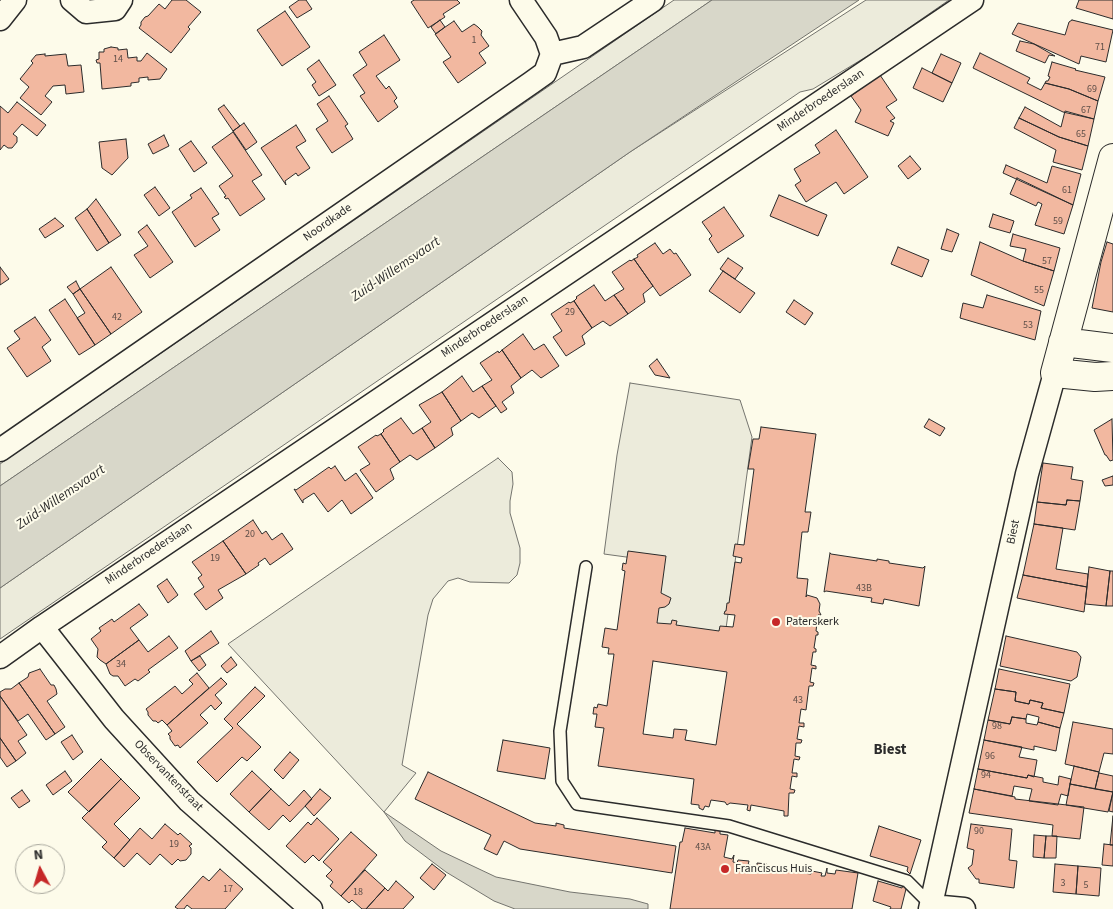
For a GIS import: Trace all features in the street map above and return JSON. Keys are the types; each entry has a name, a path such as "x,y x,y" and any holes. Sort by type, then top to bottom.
{"street":[{"path":"0,19 15,0"},
{"path":"72,0 86,12 115,9 121,0"},
{"path":"520,0 546,37 552,54 584,47 653,0"},
{"name":"Minderbroederslaan","path":"0,657 972,0"},
{"name":"Noordkade","path":"0,450 531,83 545,72 552,54"},
{"name":"Biest","path":"931,907 1027,474 1113,158"},
{"path":"1063,342 1113,348"},
{"path":"1055,373 1095,378 1113,376"},
{"name":"Observantenstraat","path":"42,627 114,719 189,801 311,909"},
{"path":"931,907 964,909"}],"lane":[{"path":"586,567 560,731 562,781 577,804 729,826 907,881 931,907"}],"shaded area":[{"path":"674,0 712,0 0,486 0,464"},
{"path":"866,0 949,0 874,52 813,89 800,92 0,639 0,588 630,152"},
{"path":"630,383 740,400 752,437 725,636 654,624 663,562 604,554 617,455"},
{"path":"498,458 512,472 513,484 510,513 520,548 520,563 517,575 509,583 470,582 458,578 448,581 433,599 428,615 402,765 416,773 384,812 228,644"}],"water":[{"name":"Zuid-Willemsvaart","path":"712,0 859,0 630,152 0,588 0,486"},
{"path":"384,812 441,851 496,877 570,892 630,899 648,904 648,909 515,909 494,901 446,872 405,841"}],"building":[{"path":"172,0 186,0 201,12 188,27 190,29 171,53 139,28 145,17 159,4 165,9"},
{"path":"299,0 306,0 312,9 297,18 289,7"},
{"path":"414,0 457,0 460,3 443,14 445,17 428,28 411,2"},
{"path":"1079,0 1113,0 1113,19 1076,8"},
{"path":"285,11 310,47 282,66 257,30"},
{"path":"440,20 445,27 436,34 431,27"},
{"path":"1072,20 1113,30 1106,62 1081,56 1079,64 1012,34 1018,23 1065,35 1069,22"},
{"path":"454,21 462,32 474,24 482,31 481,35 489,46 479,53 486,63 458,83 443,62 451,57 435,34"},
{"path":"384,35 400,60 376,76 386,89 389,86 397,98 394,101 398,107 378,122 360,96 365,93 353,75 367,65 359,52"},
{"path":"1020,41 1034,44 1055,56 1049,55 1045,63 1016,51"},
{"path":"118,48 118,50 127,49 128,58 137,57 137,61 141,61 147,53 167,69 160,79 148,80 148,77 139,78 139,82 131,83 131,86 102,89 100,63 97,63 96,60 99,59 99,52 104,52 104,49"},
{"path":"980,53 1030,78 1027,83 1041,90 1045,83 1069,89 1098,101 1094,119 1063,112 973,68"},
{"path":"45,54 45,56 66,54 68,66 81,65 84,92 66,94 65,85 53,86 45,96 52,102 41,115 20,98 29,87 20,79 33,63 31,61 36,55"},
{"path":"941,54 961,63 952,83 932,73"},
{"path":"319,60 336,85 319,96 312,85 316,82 307,69"},
{"path":"1052,62 1105,77 1098,101 1069,89 1045,83 1050,77 1048,76"},
{"path":"922,68 952,83 943,102 913,88"},
{"path":"880,75 897,100 886,107 895,118 890,121 894,123 888,136 855,122 861,110 851,96"},
{"path":"329,96 348,124 345,126 353,139 332,153 316,129 328,121 317,104"},
{"path":"17,102 46,125 37,136 22,124 13,134 17,137 17,142 12,148 4,145 0,150 0,106 8,113"},
{"path":"224,105 240,126 233,131 218,109"},
{"path":"1025,107 1061,127 1065,111 1094,119 1088,146 1059,137 1019,118"},
{"path":"1019,118 1059,137 1088,146 1082,170 1053,162 1056,150 1014,128"},
{"path":"244,123 257,142 246,150 233,131"},
{"path":"296,125 306,141 296,147 310,168 298,176 296,173 285,181 286,185 261,148"},
{"path":"836,130 868,177 844,194 836,182 806,202 795,185 801,181 794,169 820,153 815,145"},
{"path":"233,132 262,175 252,181 265,199 240,216 228,198 224,197 226,196 219,186 233,176 212,147"},
{"path":"164,135 169,146 153,154 148,144"},
{"path":"126,139 128,158 112,175 102,168 99,142"},
{"path":"191,141 207,163 194,172 179,149"},
{"path":"910,156 921,169 908,179 898,166"},
{"path":"1006,165 1047,183 1052,166 1081,174 1073,205 1003,173"},
{"path":"1017,178 1073,205 1064,234 1035,225 1042,204 1038,202 1036,206 1010,194"},
{"path":"155,187 170,208 159,216 144,195"},
{"path":"201,188 219,214 212,218 220,230 195,247 172,212 192,198 190,195"},
{"path":"779,195 827,215 818,236 770,216"},
{"path":"96,199 121,235 109,243 87,209"},
{"path":"724,207 744,236 718,253 709,239 712,236 702,222"},
{"path":"87,209 109,243 97,251 75,218"},
{"path":"993,214 1014,221 1010,233 989,227"},
{"path":"55,218 64,226 45,238 39,229"},
{"path":"147,225 173,262 150,278 134,255 148,246 138,232"},
{"path":"947,229 959,234 952,252 941,249"},
{"path":"1013,234 1060,248 1054,271 1023,261 1026,249 1010,246"},
{"path":"980,242 1023,261 1054,271 1044,306 971,275"},
{"path":"1107,242 1113,244 1113,312 1092,308"},
{"path":"655,243 663,254 670,249 674,254 676,253 691,275 660,296 634,259"},
{"path":"898,247 929,260 922,277 891,264"},
{"path":"728,258 743,268 735,279 720,269"},
{"path":"634,259 653,286 643,294 645,302 628,314 614,295 624,289 612,272"},
{"path":"0,267 9,279 0,285"},
{"path":"111,267 142,312 111,334 80,289"},
{"path":"723,271 755,293 740,313 709,291"},
{"path":"76,281 80,289 73,294 67,287"},
{"path":"594,285 605,301 614,295 628,314 610,326 603,321 592,328 574,301 576,297"},
{"path":"80,289 111,334 95,345 77,318 85,313 73,294"},
{"path":"987,295 1041,311 1035,340 960,318 963,303 983,308"},
{"path":"65,299 95,345 79,355 49,310"},
{"path":"794,300 813,313 805,325 786,312"},
{"path":"574,301 592,328 582,336 585,344 566,356 553,337 562,331 551,314 569,302"},
{"path":"35,317 51,340 42,347 51,361 27,377 7,348 20,339 14,331"},
{"path":"523,334 534,350 544,344 559,366 541,378 532,370 521,378 502,350"},
{"path":"502,350 521,378 511,386 514,393 502,402 507,409 501,413 482,386 492,380 480,363"},
{"path":"657,359 670,378 655,375 649,366"},
{"path":"462,376 473,392 482,386 496,406 479,418 472,413 461,421 442,392"},
{"path":"442,392 461,421 451,428 453,435 435,448 422,428 431,422 419,405"},
{"path":"401,418 413,434 422,428 435,448 417,460 410,455 400,462 381,434 383,430"},
{"path":"929,419 945,428 940,436 924,427"},
{"path":"1112,419 1113,460 1110,461 1105,455 1094,430"},
{"name":"Paterskerk","path":"761,427 816,434 805,512 811,512 808,532 802,532 797,578 808,579 806,597 807,595 817,598 820,604 819,611 821,615 818,615 816,631 818,635 816,635 814,648 816,652 813,652 811,665 816,666 816,669 812,668 810,682 814,683 813,686 809,686 806,710 801,709 799,723 804,723 804,727 799,726 797,739 802,740 801,743 796,743 795,756 800,757 799,760 794,759 792,773 797,773 797,777 792,776 790,789 795,790 794,793 789,793 788,816 784,816 784,811 751,805 750,811 747,810 748,805 730,803 727,805 725,802 711,800 709,807 705,806 703,810 699,808 699,805 691,804 694,779 598,766 604,728 595,727 597,714 593,714 594,707 597,708 598,704 607,706 614,654 608,654 609,648 602,647 605,628 617,630 625,571 622,570 623,563 626,564 628,551 666,556 661,593 671,598 669,604 659,608 657,623 671,624 672,620 677,621 676,625 719,631 720,626 733,627 735,615 724,614 727,603 729,603 735,562 741,563 742,558 733,556 735,544 744,545 754,469 748,469 753,439 759,439","holes":["653,661 727,672 716,745 685,740 687,730 674,729 673,738 643,734"]},
{"path":"381,434 400,462 390,469 394,479 376,492 360,470 370,464 358,447 376,435"},
{"path":"1043,463 1073,467 1071,479 1083,481 1080,501 1067,500 1066,505 1037,502"},
{"path":"335,466 345,481 356,473 373,498 351,514 342,500 328,512 314,493 303,500 303,503 294,489 296,490 329,467 331,469"},
{"path":"1113,476 1113,485 1105,486 1102,480"},
{"path":"1067,500 1080,501 1075,530 1034,524 1037,502 1066,505"},
{"path":"253,520 262,534 266,531 272,540 282,533 293,549 270,565 265,558 246,574 223,541"},
{"path":"1034,524 1063,528 1056,569 1088,574 1087,587 1023,575"},
{"path":"223,541 246,574 218,590 223,598 206,610 194,594 204,587 198,578 202,575 192,562"},
{"path":"830,553 877,561 877,559 889,561 889,563 923,568 925,566 919,606 884,599 883,604 871,602 872,598 824,592"},
{"path":"1089,567 1110,571 1106,606 1085,604"},
{"path":"1110,571 1113,571 1113,606 1106,606"},
{"path":"1023,575 1087,587 1084,612 1017,598"},
{"path":"167,579 178,595 168,603 157,586"},
{"path":"139,604 148,615 130,628 139,640 106,664 97,657 98,649 91,639 101,631 99,628 112,619 114,622"},
{"path":"211,631 219,643 191,661 185,651"},
{"path":"169,636 178,648 148,670 150,672 138,681 135,679 125,686 118,676 110,674 106,664 139,640 148,652"},
{"path":"1006,636 1077,652 1081,657 1077,677 1071,681 1000,666"},
{"path":"200,656 206,665 199,671 191,661"},
{"path":"231,657 237,665 227,673 221,666"},
{"path":"40,669 56,689 57,694 47,701 65,727 55,734 19,683 28,677 29,673"},
{"path":"999,669 1070,684 1064,713 1041,708 1043,703 1030,700 1029,704 1015,701 1016,692 995,689"},
{"path":"197,673 209,688 167,725 162,720 158,723 153,721 146,709 175,686 182,694 193,684 189,680"},
{"path":"221,678 227,684 215,695 222,703 215,710 211,705 200,715 208,723 180,748 178,745 175,746 168,734 172,731 167,725"},
{"path":"19,683 55,734 46,740 28,714 18,721 0,696 0,692 5,689 11,689"},
{"path":"255,687 265,696 237,724 261,747 247,761 242,757 217,782 197,762 233,728 224,719"},
{"path":"995,689 1016,692 1015,701 1029,704 1030,700 1043,703 1041,708 1064,713 1060,728 1038,722 1039,717 1027,714 1026,719 1012,717 1010,724 988,720"},
{"path":"0,696 27,735 18,741 26,753 16,761 0,738"},
{"path":"1012,717 1026,719 1026,723 1037,725 1038,722 1060,728 1056,751 1034,746 1034,750 984,740 988,720 1010,724"},
{"path":"1073,722 1113,729 1113,754 1104,753 1099,772 1065,764"},
{"path":"72,735 83,752 73,760 61,742"},
{"path":"0,738 16,761 7,767 0,757"},
{"path":"503,740 550,748 545,779 497,771"},
{"path":"984,740 1022,747 1019,757 1037,760 1034,777 1028,775 1027,778 978,769"},
{"path":"290,752 299,760 283,779 274,770"},
{"path":"101,759 121,779 89,812 68,792"},
{"path":"1074,766 1099,772 1095,789 1070,784"},
{"path":"978,769 1027,778 1028,775 1043,778 1043,782 1058,785 1059,776 1071,779 1068,796 1061,794 1058,805 1029,801 1032,789 1014,786 1012,796 974,789"},
{"path":"65,771 72,781 53,795 46,785"},
{"path":"252,771 271,789 249,812 230,794"},
{"path":"428,772 535,823 556,826 556,823 564,825 564,828 676,846 672,873 520,849 504,841 497,855 484,849 491,835 415,799"},
{"path":"1099,773 1113,776 1113,792 1095,789"},
{"path":"121,779 140,798 114,824 130,840 114,858 102,847 107,842 82,818"},
{"path":"1070,784 1113,792 1108,812 1066,805"},
{"path":"271,789 289,806 304,790 312,799 290,822 283,815 269,830 249,812"},
{"path":"320,789 331,798 314,816 305,806"},
{"path":"974,789 1015,797 1015,799 1084,807 1080,839 1052,836 1053,825 969,813"},
{"path":"22,790 30,801 19,808 11,798"},
{"path":"1113,792 1113,812 1109,811"},
{"path":"1113,816 1113,845 1110,845"},
{"path":"317,818 339,839 319,861 313,855 305,863 286,846 308,822 311,825"},
{"path":"165,824 178,835 180,833 192,844 189,846 191,854 186,860 180,861 178,859 172,865 160,854 150,865 137,853 124,867 114,858 140,828 152,839"},
{"path":"971,824 1012,829 1009,860 1017,861 1014,888 979,883 979,879 976,879 968,868 972,865 974,850 967,848"},
{"path":"879,826 921,840 910,874 907,871 908,867 870,856"},
{"name":"Franciscus Huis","path":"685,828 715,833 715,830 720,831 720,834 728,835 724,857 732,859 734,855 733,862 737,863 738,860 749,861 748,865 757,866 757,863 767,864 766,867 775,869 775,866 785,867 785,870 793,872 794,869 803,870 803,873 811,874 812,871 822,873 821,876 825,876 827,868 827,873 835,874 836,870 858,873 852,909 670,909 680,842 682,842"},
{"path":"351,832 377,855 341,896 330,886 333,882 326,876 332,870 323,862"},
{"path":"1034,835 1046,836 1044,858 1033,857"},
{"path":"1046,836 1057,836 1056,858 1044,858"},
{"path":"1104,844 1113,845 1113,866 1102,865"},
{"path":"432,864 446,875 434,890 420,878"},
{"path":"1055,864 1078,866 1076,894 1053,892"},
{"path":"1078,866 1101,868 1099,896 1076,894"},
{"path":"220,869 243,889 225,909 192,909 187,905 184,909 175,907 203,876 209,881"},
{"path":"365,870 385,888 366,909 362,909 352,900 349,903 341,896"},
{"path":"396,881 414,897 403,909 366,909 385,888 388,891"},
{"path":"878,881 902,888 903,885 907,885 901,909 890,909 891,907 873,901"}],"place":[{"name":"Paterskerk","path":"776,622"},
{"name":"Franciscus Huis","path":"725,869"}],"district":[{"name":"Biest","path":"890,751"}]}
